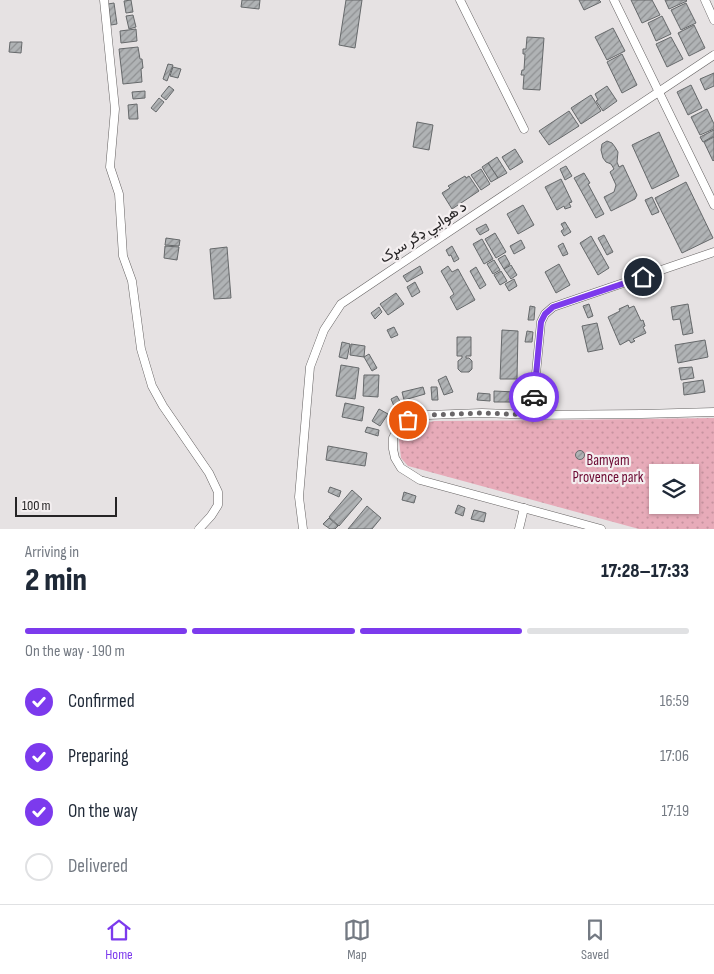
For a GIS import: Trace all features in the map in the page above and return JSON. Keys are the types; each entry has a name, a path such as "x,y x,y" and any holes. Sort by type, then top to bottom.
{"street":[{"path":"104,0 115,109 110,167 120,194 124,256 132,280 141,350 152,386 163,406 209,473 218,492 218,505 199,529"},
{"path":"460,0 524,129"},
{"path":"614,0 714,205"},
{"path":"705,0 714,20"},
{"name":"د هوايي ډګر سړک","path":"303,529 299,497 310,367 324,330 341,304 714,55"},
{"path":"532,415 541,322 545,314 553,307 714,252"},
{"path":"601,529 420,480 401,468 395,458 393,438 398,429 408,420 428,415 714,412"},
{"path":"519,529 524,508"}],"green space":[{"name":"Bamyam Provence park","path":"714,418 714,529 639,529 408,466 401,458 399,440 410,427 434,421"}],"building":[{"path":"131,0 133,12 126,13 124,1"},
{"path":"242,0 260,0 259,9 241,7"},
{"path":"346,0 362,0 355,48 339,45"},
{"path":"579,0 599,0 601,2 584,10"},
{"path":"631,0 652,0 660,15 642,23"},
{"path":"665,0 686,0 687,1 669,9"},
{"path":"114,3 117,24 111,25 108,4"},
{"path":"686,3 696,23 681,30 671,10"},
{"path":"133,15 136,27 129,29 126,16"},
{"path":"662,16 671,34 656,41 648,23"},
{"path":"694,25 705,48 689,56 678,33"},
{"path":"613,28 625,51 607,60 595,37"},
{"path":"136,29 137,41 121,43 120,31"},
{"path":"527,37 544,38 540,90 523,89 524,75 521,75 522,70 524,70 525,54 523,54 523,49 526,49"},
{"path":"671,37 683,59 667,67 656,44"},
{"path":"10,42 22,42 21,53 9,52"},
{"path":"138,47 140,59 142,59 142,82 123,84 119,49"},
{"path":"622,54 637,85 622,93 607,62"},
{"path":"168,64 173,65 167,81 163,79"},
{"path":"173,67 181,69 178,78 170,76"},
{"path":"714,73 714,86 705,90 700,79"},
{"path":"691,85 702,108 688,115 677,92"},
{"path":"169,86 174,90 166,100 161,96"},
{"path":"607,86 617,101 603,111 596,101 598,100 595,94"},
{"path":"145,91 145,98 133,99 132,92"},
{"path":"591,95 601,111 581,124 571,108"},
{"path":"159,98 164,102 156,112 151,108"},
{"path":"137,104 138,119 129,119 128,105"},
{"path":"707,109 714,124 714,129 700,135 691,117"},
{"path":"569,111 579,126 549,145 539,131"},
{"path":"417,122 433,125 429,150 413,147"},
{"path":"714,130 714,136 703,142 700,137"},
{"path":"659,132 679,176 652,189 632,145"},
{"path":"714,137 714,160 713,161 704,142"},
{"path":"607,141 612,143 618,152 617,162 619,167 623,165 637,195 635,199 611,211 604,197 614,192 616,185 610,172 614,169 603,158 601,150 602,144"},
{"path":"515,149 523,162 510,170 502,157"},
{"path":"497,157 507,173 498,178 488,163"},
{"path":"488,163 498,178 491,182 482,167"},
{"path":"566,166 572,176 565,180 560,169"},
{"path":"481,169 490,184 481,190 471,175"},
{"path":"584,173 604,214 596,218 574,178"},
{"path":"465,176 466,178 469,176 479,191 452,209 442,193 450,188 448,186"},
{"path":"561,179 572,202 569,203 571,207 565,209 564,206 557,210 545,187"},
{"path":"686,182 713,238 682,253 655,198"},
{"path":"652,197 659,212 652,215 645,200"},
{"path":"523,205 534,225 518,234 507,214"},
{"path":"565,222 571,232 564,236 561,231 564,229 561,224"},
{"path":"486,224 489,230 480,235 476,229"},
{"path":"495,233 506,252 496,258 485,239"},
{"path":"604,235 613,252 607,255 598,238"},
{"path":"591,236 609,268 598,275 580,243"},
{"path":"166,238 180,240 179,246 165,245"},
{"path":"482,239 493,259 484,264 473,244"},
{"path":"521,240 525,248 514,254 510,246"},
{"path":"563,243 568,254 563,256 558,246"},
{"path":"165,246 179,247 177,260 164,258"},
{"path":"452,246 459,259 454,262 446,250"},
{"path":"227,247 231,298 214,299 210,249"},
{"path":"505,255 510,264 504,269 498,259"},
{"path":"494,260 500,270 493,274 487,264"},
{"path":"559,264 570,285 556,293 545,272"},
{"path":"511,265 517,275 511,279 504,269"},
{"path":"420,266 423,273 407,282 403,276"},
{"path":"448,266 452,272 458,269 475,300 457,310 450,297 454,294 441,271"},
{"path":"476,267 486,285 480,289 470,271"},
{"path":"501,271 507,281 500,285 494,275"},
{"path":"659,276 661,283 647,287 646,280"},
{"path":"514,279 517,286 509,291 505,284"},
{"path":"415,282 420,292 412,297 407,287"},
{"path":"396,293 404,304 388,315 380,304"},
{"path":"589,304 593,316 588,318 583,306"},
{"path":"688,304 693,333 683,335 680,319 673,320 671,307"},
{"path":"628,305 629,308 634,306 641,321 643,320 645,326 643,327 646,333 633,339 635,341 631,343 629,340 620,345 608,317"},
{"path":"530,306 535,307 534,320 528,320"},
{"path":"379,307 382,312 375,319 371,313"},
{"path":"597,323 603,349 588,352 582,326"},
{"path":"394,327 398,335 391,338 387,330"},
{"path":"502,330 518,331 517,379 500,379"},
{"path":"527,331 533,332 532,342 525,342"},
{"path":"457,337 471,337 471,356 466,356 466,358 472,361 472,369 469,372 461,372 458,369 458,361 462,356 457,356"},
{"path":"705,340 708,357 678,363 675,345"},
{"path":"342,342 350,344 347,359 339,357"},
{"path":"351,344 365,346 364,357 350,355"},
{"path":"369,354 377,368 372,371 364,357"},
{"path":"341,365 359,368 355,399 336,396"},
{"path":"692,367 694,378 681,380 679,368"},
{"path":"364,375 379,375 378,397 363,396"},
{"path":"446,376 453,392 444,395 438,380"},
{"path":"522,379 528,380 527,395 520,394"},
{"path":"703,380 705,392 684,395 683,383"},
{"path":"423,387 425,394 404,400 402,392"},
{"path":"431,387 437,387 438,400 432,400"},
{"path":"494,391 515,392 515,402 494,402"},
{"path":"478,393 490,394 490,401 477,400"},
{"path":"397,396 403,407 396,411 391,399"},
{"path":"345,403 364,407 362,421 342,417"},
{"path":"379,409 388,414 380,426 372,421"},
{"path":"367,427 379,430 378,436 365,432"},
{"path":"328,446 367,453 365,466 326,460"},
{"path":"580,450 585,455 580,460 575,455"},
{"path":"330,487 341,491 339,497 328,492"},
{"path":"352,490 362,499 339,526 329,517"},
{"path":"404,492 416,496 414,503 402,500"},
{"path":"458,505 465,508 463,516 455,513"},
{"path":"367,506 381,518 372,529 348,529"},
{"path":"474,510 486,513 484,522 471,519"},
{"path":"329,518 338,526 335,529 330,529 323,524"}],"way so far":[{"path":"408,420 428,415 482,413 532,415 534,397"}],"route":[{"path":"534,397 541,322 545,314 553,307 643,277"}]}
